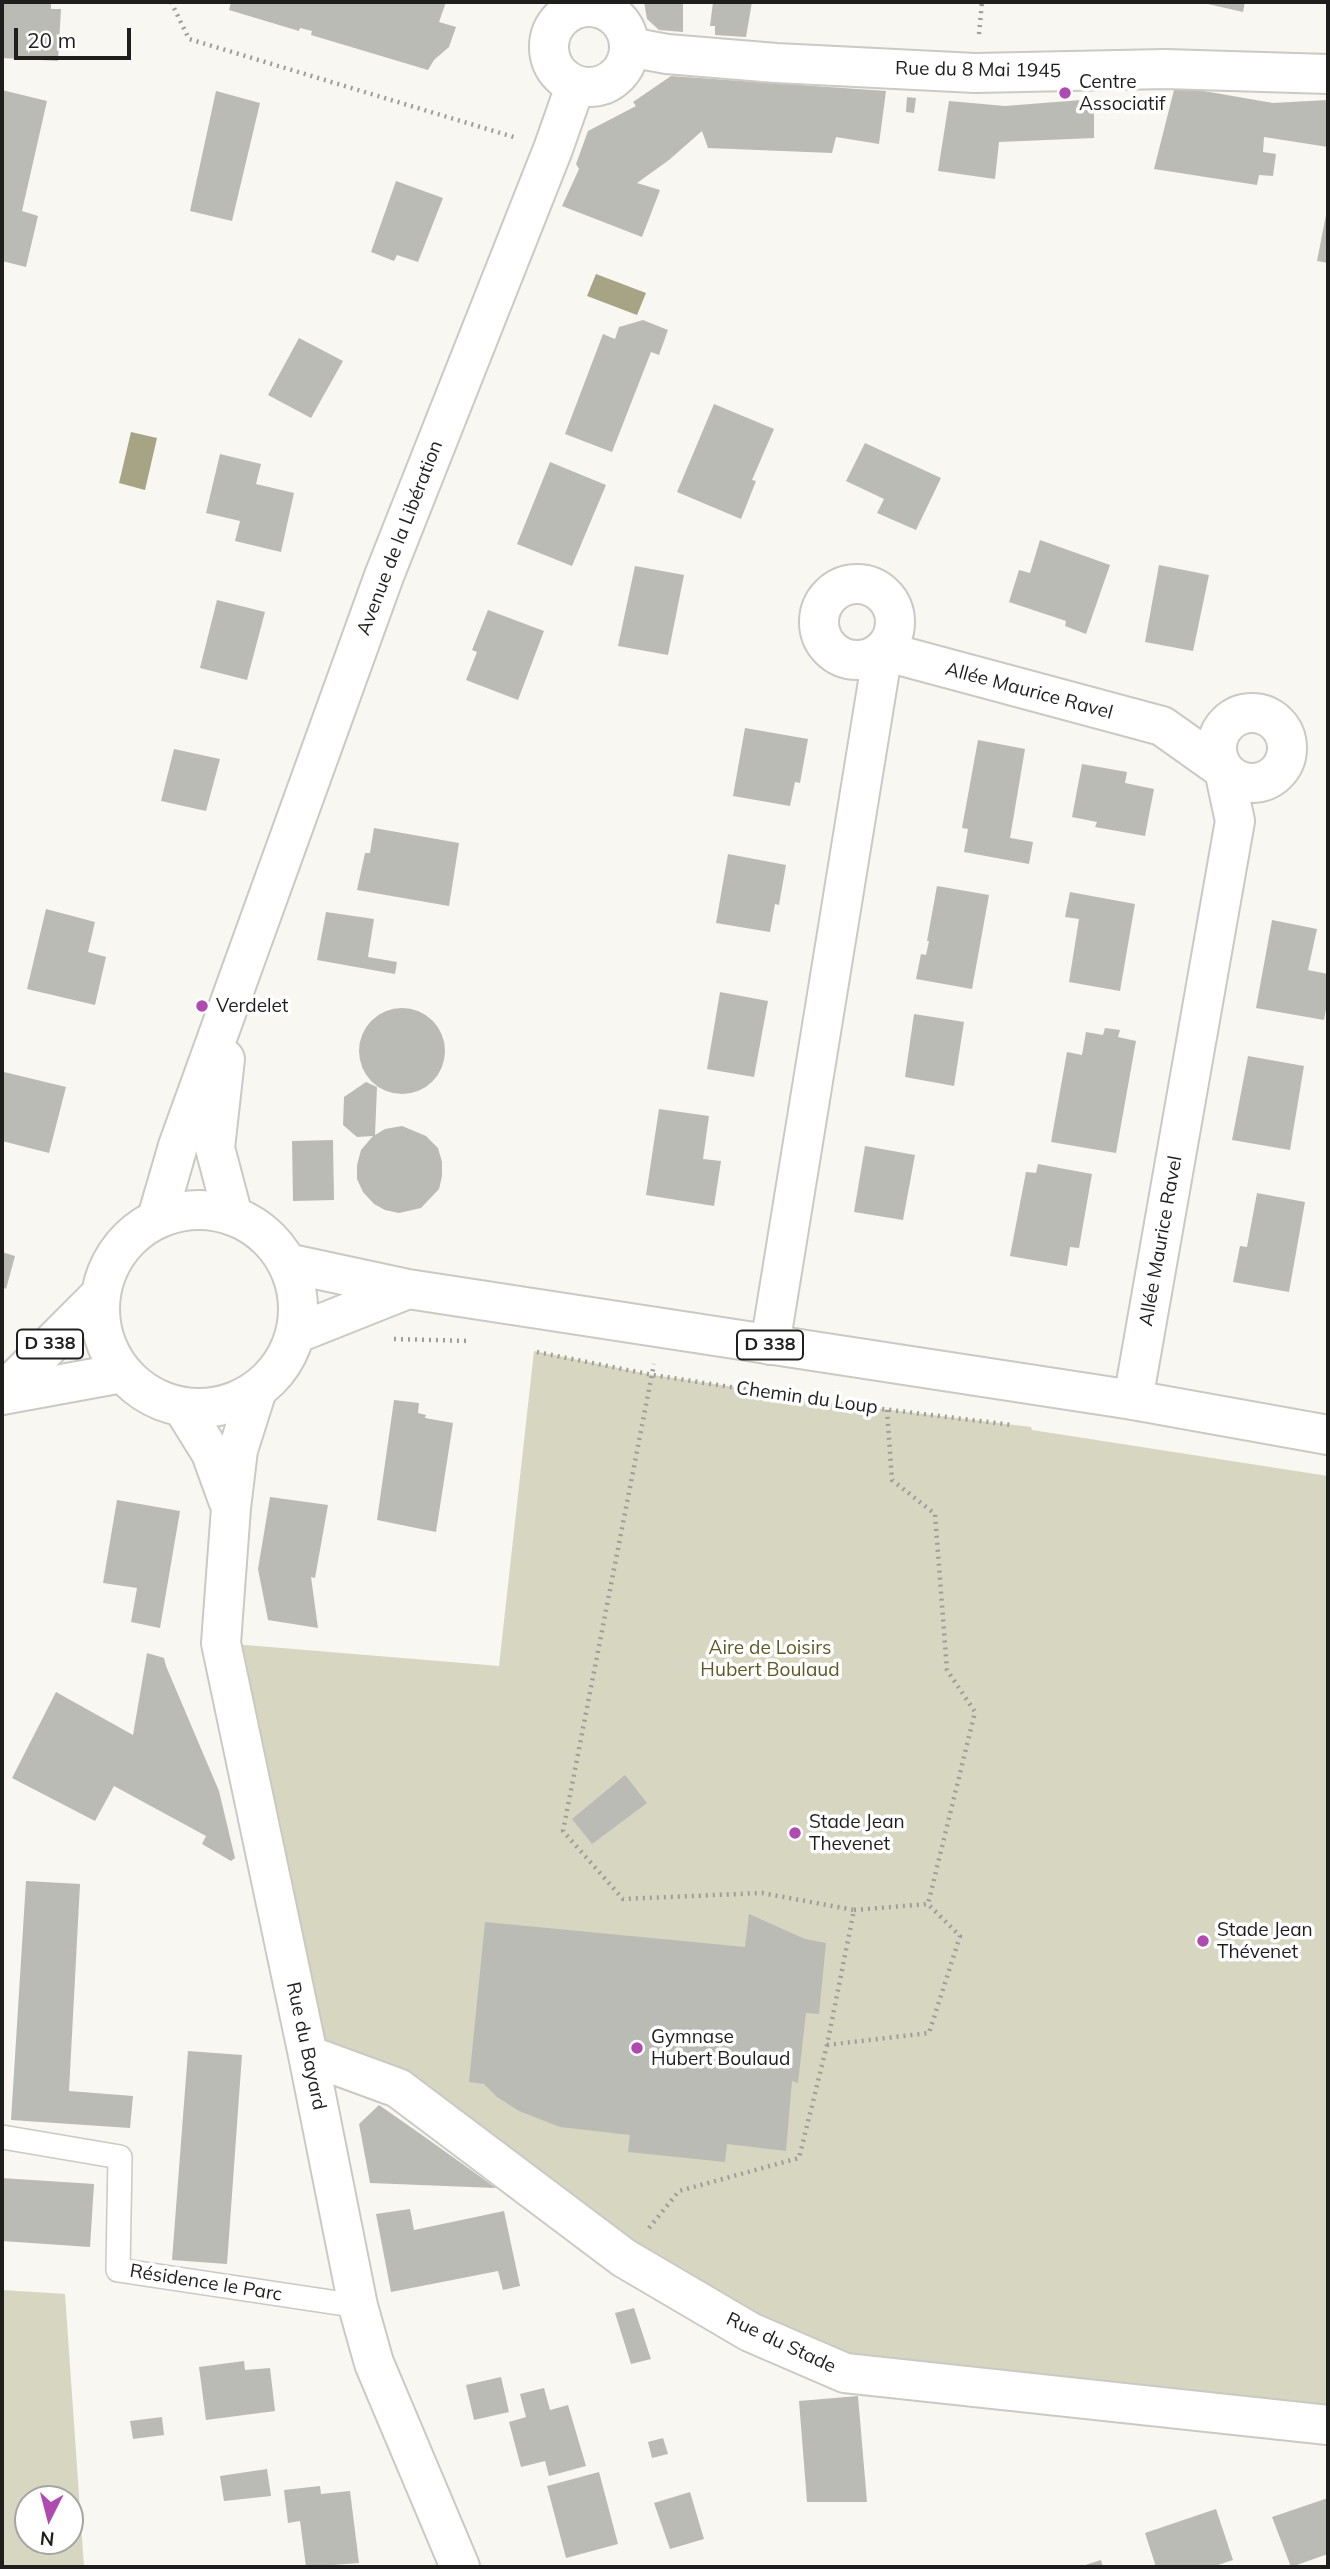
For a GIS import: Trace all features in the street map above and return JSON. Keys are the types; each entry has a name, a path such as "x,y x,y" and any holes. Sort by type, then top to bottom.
{"street":[{"path":"595,4 623,25 629,47 621,72 611,81 599,86 574,85 562,78 549,56 552,30 559,19 569,12 595,4"},
{"name":"Rue du 8 Mai 1945","path":"629,47 667,54 776,63 975,74 1165,69 1328,74"},
{"name":"Avenue de la Libération","path":"157,1218 178,1146 384,576 553,149 574,85"},
{"name":"Allée Maurice Ravel","path":"770,1345 883,651 1162,726 1224,770 1236,821 1133,1400"},
{"name":"Avenue de la Libération","path":"232,994 215,1148 233,1216"},
{"path":"208,1210 233,1216 255,1227 273,1243 287,1263 296,1285 299,1310 296,1334 287,1356 274,1375 257,1390 234,1402 209,1408 183,1408 160,1401 139,1390 122,1373 107,1350 99,1324 99,1297 109,1265 129,1237 157,1218 182,1211 208,1210"},
{"name":"D 338","path":"287,1263 408,1289 1133,1400 1328,1435"},
{"path":"296,1334 408,1289"},
{"name":"D 338","path":"2,1394 99,1297"},
{"name":"D 338","path":"2,1394 122,1373"},
{"name":"Rue du Bayard","path":"257,1390 238,1450 221,1643 358,2306 374,2362 460,2567"},
{"name":"Rue du Bayard","path":"183,1408 211,1453 231,1508"},
{"name":"Rue du Stade","path":"308,2055 398,2088 624,2258 750,2332 845,2372 1328,2425"}],"lane":[{"name":"Résidence le Parc","path":"2,2137 120,2157 118,2270 358,2306"}],"path":[{"path":"171,2 189,39 553,149"},
{"path":"657,1329 653,1374 563,1831 623,1899 762,1893 854,1910 928,1904 960,1936 929,2033 827,2045"},
{"path":"392,1339 470,1341"},
{"name":"Chemin du Loup","path":"534,1351 653,1374 887,1410 1017,1425"},
{"path":"887,1410 892,1480 935,1514 947,1670 975,1712 928,1904"},
{"path":"624,2258 679,2192 799,2158 827,2045 854,1910"}],"green space":[{"name":"Stade Jean Thevenet","path":"534,1351 653,1375 834,1403 1031,1427 1032,1430 1328,1476 1328,2425 938,2384 750,2332 398,2088 308,2055 221,1643 499,1666"},
{"path":"2,2290 65,2294 78,2485 14,2485 14,2555 83,2555 84,2567 2,2567"}],"shaded area":[{"path":"596,274 646,293 637,315 587,296"},
{"path":"131,432 157,438 145,490 119,483"}],"building":[{"path":"2,2 51,2 51,9 61,9 58,61 2,58"},
{"path":"231,2 446,2 439,22 456,27 449,47 434,60 428,70 311,35 312,31 300,28 299,31 229,10"},
{"path":"644,2 683,2 683,32 659,30 647,19"},
{"path":"713,2 752,2 746,37 715,35 715,26 710,26"},
{"path":"1199,2 1245,2 1243,12"},
{"path":"671,76 886,91 879,144 836,137 832,153 708,148 702,131 637,183 660,190 642,237 562,206 579,169 576,164 588,131 636,106 633,102"},
{"path":"1175,86 1273,103 1328,100 1328,147 1264,137 1263,152 1276,154 1273,176 1259,175 1257,185 1154,169"},
{"path":"2,90 47,101 22,211 38,216 26,267 2,261"},
{"path":"216,91 260,103 232,221 190,211"},
{"path":"907,97 916,98 914,113 906,112"},
{"path":"1094,99 1094,138 999,142 995,179 938,171 949,101 1005,106"},
{"path":"396,181 443,198 418,262 397,255 394,261 371,252"},
{"path":"1328,210 1328,263 1317,261"},
{"path":"643,320 668,330 659,355 651,352 612,452 565,434 603,334 615,339 619,327"},
{"path":"299,338 343,361 311,418 268,395"},
{"path":"714,404 774,429 752,480 756,481 741,519 677,492"},
{"path":"865,443 941,478 916,530 877,513 884,499 846,481"},
{"path":"220,454 261,464 256,484 294,493 281,552 235,541 240,521 206,513"},
{"path":"550,462 606,485 572,566 517,544"},
{"path":"1040,540 1110,565 1086,634 1065,626 1066,621 1009,602 1019,570 1030,573"},
{"path":"1159,565 1209,575 1193,651 1145,642"},
{"path":"635,566 684,575 668,655 618,646"},
{"path":"217,600 265,612 247,680 200,668"},
{"path":"488,610 544,631 518,700 466,680 477,652 472,650"},
{"path":"745,728 808,739 800,783 795,782 790,806 733,796"},
{"path":"978,740 1025,749 1010,838 1033,842 1029,864 964,852 968,829 962,828"},
{"path":"174,749 220,759 206,811 161,801"},
{"path":"1082,764 1127,772 1125,783 1154,789 1145,836 1095,827 1097,822 1072,817"},
{"path":"374,828 459,843 449,906 357,890 365,853 370,853"},
{"path":"728,854 786,865 779,905 775,904 770,932 716,923"},
{"path":"937,886 989,895 972,989 916,979 921,954 926,955"},
{"path":"1070,892 1135,904 1120,991 1069,982 1079,919 1065,917"},
{"path":"46,909 95,922 88,952 106,957 95,1005 27,989"},
{"path":"326,912 374,919 368,957 397,962 395,974 317,960"},
{"path":"1272,920 1317,929 1308,970 1328,974 1324,1020 1256,1008"},
{"path":"720,992 768,1001 754,1077 707,1069"},
{"path":"402,1008 426,1015 438,1027 445,1051 438,1075 426,1087 402,1094 378,1087 366,1075 359,1051 366,1027 378,1015"},
{"path":"914,1014 964,1022 954,1086 905,1077"},
{"path":"1105,1028 1120,1030 1118,1037 1136,1041 1116,1153 1051,1142 1067,1052 1082,1055 1086,1032 1103,1035"},
{"path":"1248,1056 1304,1066 1290,1150 1232,1140"},
{"path":"4,1072 66,1087 49,1153 2,1141"},
{"path":"366,1082 377,1087 375,1135 385,1129 402,1126 426,1136 438,1148 442,1162 439,1189 421,1208 399,1213 385,1210 374,1204 363,1192 357,1179 361,1150 373,1136 357,1137 343,1125 344,1097"},
{"path":"659,1109 709,1116 703,1159 721,1161 714,1206 646,1195"},
{"path":"333,1140 334,1200 293,1201 292,1141"},
{"path":"865,1146 915,1155 903,1220 854,1212"},
{"path":"1038,1164 1092,1174 1079,1248 1070,1247 1067,1266 1010,1256 1026,1172 1036,1173"},
{"path":"1257,1193 1305,1202 1289,1292 1233,1282 1240,1246 1247,1247"},
{"path":"2,1252 15,1256 6,1289 2,1287"},
{"path":"394,1400 419,1403 418,1413 426,1415 425,1418 453,1423 436,1532 377,1520"},
{"path":"270,1497 328,1505 315,1578 311,1577 318,1628 268,1620 258,1569"},
{"path":"117,1500 180,1511 160,1628 131,1622 137,1588 103,1583"},
{"path":"147,1653 164,1658 219,1791 235,1858 231,1861 202,1844 206,1836 114,1786 95,1821 12,1778 56,1692 133,1735"},
{"path":"625,1775 647,1803 592,1844 572,1819"},
{"path":"26,1881 80,1884 69,2091 133,2096 130,2128 11,2120"},
{"name":"Gymnase Hubert Boulaud","path":"749,1914 805,1939 826,1943 819,2014 806,2013 798,2083 792,2081 786,2151 727,2144 725,2162 628,2152 630,2135 560,2127 519,2111 497,2097 484,2084 469,2082 485,1922 745,1947"},
{"path":"188,2051 242,2055 227,2264 172,2260"},
{"path":"379,2105 496,2188 370,2183 359,2124"},
{"path":"2,2178 94,2184 90,2247 2,2241"},
{"path":"410,2209 414,2230 504,2211 520,2286 503,2290 498,2271 391,2292 376,2214"},
{"path":"634,2308 651,2359 631,2364 615,2313"},
{"path":"244,2361 245,2370 270,2368 275,2411 206,2420 199,2367"},
{"path":"501,2377 509,2412 474,2420 466,2385"},
{"path":"544,2388 550,2410 568,2405 586,2466 549,2476 545,2461 521,2467 509,2422 526,2417 520,2394"},
{"path":"858,2396 867,2502 807,2502 799,2401"},
{"path":"162,2417 164,2435 133,2439 130,2421"},
{"path":"663,2438 668,2454 652,2458 648,2442"},
{"path":"267,2469 271,2496 224,2501 220,2476"},
{"path":"599,2472 618,2544 566,2558 547,2486"},
{"path":"320,2486 321,2494 350,2491 359,2563 306,2567 300,2521 288,2523 284,2490"},
{"path":"690,2492 704,2539 670,2549 654,2503"},
{"path":"1328,2498 1328,2554 1291,2567 1272,2517"},
{"path":"1216,2509 1233,2560 1212,2567 1156,2567 1145,2533"},
{"path":"1101,2560 1103,2567 1079,2567"}],"place":[{"name":"Centre Associatif","path":"1065,93"},
{"name":"Verdelet","path":"202,1006"},
{"name":"Stade Jean Thevenet","path":"795,1833"},
{"name":"Stade Jean Thévenet","path":"1203,1941"},
{"name":"Gymnase Hubert Boulaud","path":"637,2048"}],"park label":[{"name":"Aire de Loisirs Hubert Boulaud","path":"770,1659"}]}
